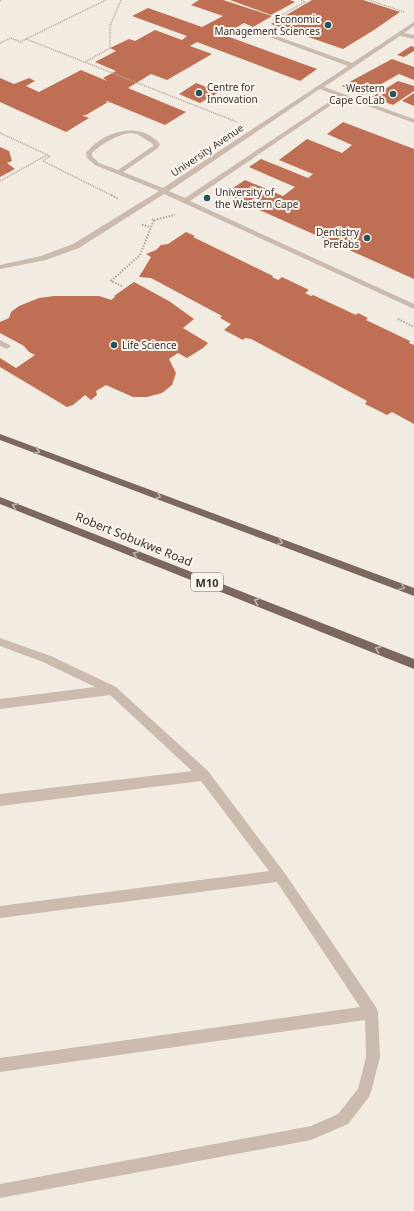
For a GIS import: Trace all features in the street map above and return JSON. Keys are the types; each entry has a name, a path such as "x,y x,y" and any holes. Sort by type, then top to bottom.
{"main road":[{"path":"0,437 414,592"},
{"name":"Robert Sobukwe Road","path":"0,500 414,664"}],"lane":[{"name":"University Avenue","path":"0,267 43,258 76,246 164,191 414,24"},
{"path":"266,34 352,65"},
{"path":"399,34 414,37"},
{"path":"320,87 414,121"},
{"path":"185,201 343,95"},
{"path":"118,173 153,150 157,144 139,133 126,131 92,148 89,153 90,157 97,164 118,173 164,191 414,307"},
{"path":"0,642 47,659 112,690 204,775 280,876 371,1012 372,1057 364,1092 343,1119 311,1133 0,1191"},
{"path":"0,704 112,690"},
{"path":"0,800 204,775"},
{"path":"0,912 280,876"},
{"path":"0,1065 371,1012"}],"path":[{"path":"0,43 11,38 21,42 106,0"},
{"path":"85,62 110,48 110,26 122,0"},
{"path":"369,0 407,13"},
{"path":"26,39 242,124"},
{"path":"0,133 47,155"},
{"path":"0,181 47,155"},
{"path":"47,155 50,156 43,161 126,203 123,205 154,220 140,255 111,281 122,286"}],"building":[{"path":"199,0 223,0 272,16 253,27 244,23 224,35 317,69 300,81 197,42 190,46 212,54 167,80 151,74 128,88 186,112 165,125 107,101 106,102 108,102 86,115 82,115 89,118 66,132 0,102 0,78 14,84 29,78 35,81 26,86 39,92 81,70 107,81 103,78 116,71 95,62 116,51 110,48 129,39 135,41 155,30 182,40 187,36 132,16 148,8 202,27 223,16 191,5"},
{"path":"230,0 290,0 295,2 271,15"},
{"name":"Economic Management Sciences","path":"312,0 363,0 400,12 343,49 271,24"},
{"path":"411,46 414,47 414,51 404,57 397,55"},
{"path":"392,59 414,67 414,80 399,74 362,95 342,86"},
{"name":"Western Cape CoLab","path":"398,81 414,86 414,91 393,105 372,97"},
{"name":"Centre for Innovation","path":"196,83 219,92 200,103 179,94"},
{"path":"414,93 414,106 402,101"},
{"name":"Dentistry Prefabs","path":"343,122 414,149 414,279 224,194 245,180 283,196 295,187 249,167 261,159 308,178 313,174 279,160 307,139 342,153 352,145 327,134"},
{"path":"0,147 9,151 12,161 7,163 15,169 0,177"},
{"path":"186,232 195,236 193,237 273,276 272,277 278,280 282,277 309,290 305,293 311,296 313,295 356,315 358,313 368,318 366,320 410,341 409,343 414,345 414,424 392,412 387,415 365,404 367,401 251,339 245,338 243,340 224,330 231,324 220,318 222,316 151,278 139,277 151,257 146,254 156,250 161,245 168,244"},
{"name":"Life Science","path":"134,282 169,301 194,319 183,328 208,343 187,358 178,353 169,359 176,373 172,385 162,393 147,397 133,397 106,385 96,391 97,395 91,400 85,395 73,405 67,407 0,367 0,358 16,368 35,355 29,352 24,346 0,333 0,322 9,318 11,312 19,306 39,298 54,296 99,296 111,300 115,297 114,296"}],"place":[{"name":"Economic Management Sciences","path":"328,25"},
{"name":"Centre for Innovation","path":"199,93"},
{"name":"Western Cape CoLab","path":"393,94"},
{"name":"University of the Western Cape","path":"207,198"},
{"name":"Dentistry Prefabs","path":"367,238"},
{"name":"Life Science","path":"114,345"}]}
